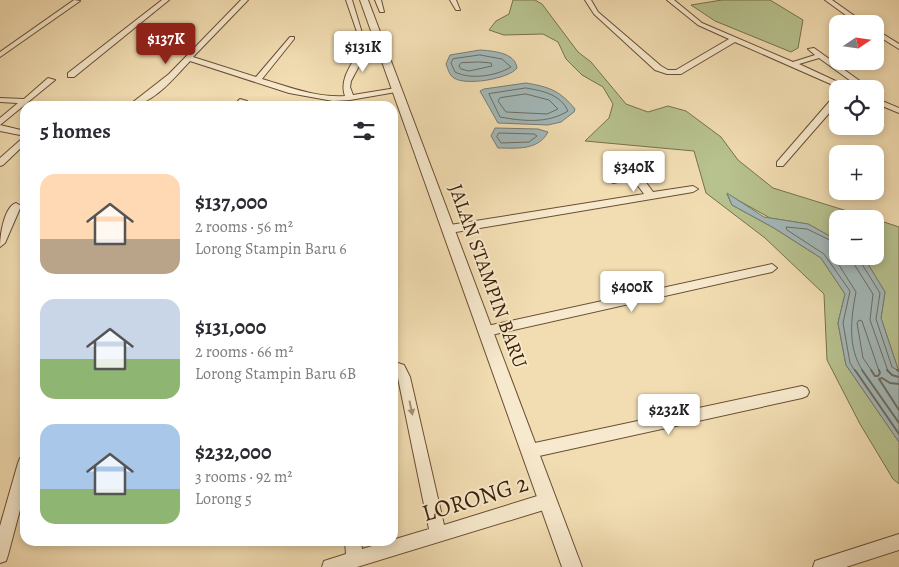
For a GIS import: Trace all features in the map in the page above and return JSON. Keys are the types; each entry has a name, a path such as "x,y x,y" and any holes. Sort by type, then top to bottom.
{"street":[{"path":"71,76 166,0"},
{"path":"139,101 160,87 224,19 245,0"},
{"path":"349,0 360,32"},
{"name":"JALAN STAMPIN BARU","path":"364,0 396,90 450,229 572,567"},
{"path":"378,0 382,11"},
{"path":"453,0 458,9"},
{"path":"588,0 596,13 658,68 667,72 678,72 733,40"},
{"path":"670,0 700,24 829,80"},
{"path":"828,0 850,15"},
{"path":"0,55 79,1"},
{"path":"257,80 292,38"},
{"path":"884,38 899,47"},
{"path":"350,98 346,87 347,81 364,48"},
{"path":"812,48 855,80"},
{"path":"793,64 821,55"},
{"path":"189,58 257,80 333,99 396,90"},
{"path":"0,100 25,101 51,80"},
{"path":"884,104 899,111"},
{"path":"0,122 20,105"},
{"path":"780,164 829,107"},
{"path":"0,128 20,133"},
{"path":"0,163 20,144"},
{"path":"613,180 660,172"},
{"path":"636,176 651,196"},
{"path":"450,229 693,189"},
{"path":"0,243 16,206"},
{"path":"487,331 772,268"},
{"path":"398,368 404,377 438,534"},
{"path":"530,451 802,392"},
{"path":"0,555 20,481"},
{"name":"LORONG 2","path":"330,567 547,501"},
{"path":"821,567 899,542"},
{"path":"354,546 355,559"}],"green space":[{"path":"513,0 535,0 542,4 578,52 591,62 626,104 648,112 668,106 686,111 721,137 738,160 773,188 844,210 829,210 829,236 808,224 770,218 727,194 732,205 774,228 821,258 845,294 838,323 846,365 899,442 899,484 893,479 860,424 827,360 824,294 765,238 706,193 694,151 585,141 609,118 613,104 603,87 582,75 566,59 558,42 543,34 504,35 489,30 496,21 509,14"},
{"path":"722,0 770,0 803,20 798,48 791,52 715,21 691,5"},
{"path":"884,222 899,227 899,372 881,318 885,292 868,265 884,265"}],"water":[{"path":"480,50 502,53 512,59 517,68 505,75 487,80 467,81 454,78 451,75 446,64 450,55"},
{"path":"526,83 548,88 559,94 575,109 574,112 561,122 548,125 498,123 480,91"},
{"path":"495,128 538,129 548,132 544,138 533,145 519,148 498,148 491,136"},
{"path":"727,193 764,217 808,224 829,236 829,265 868,265 885,292 881,318 899,372 899,442 846,365 838,323 845,294 821,258 774,228 732,205"}]}
